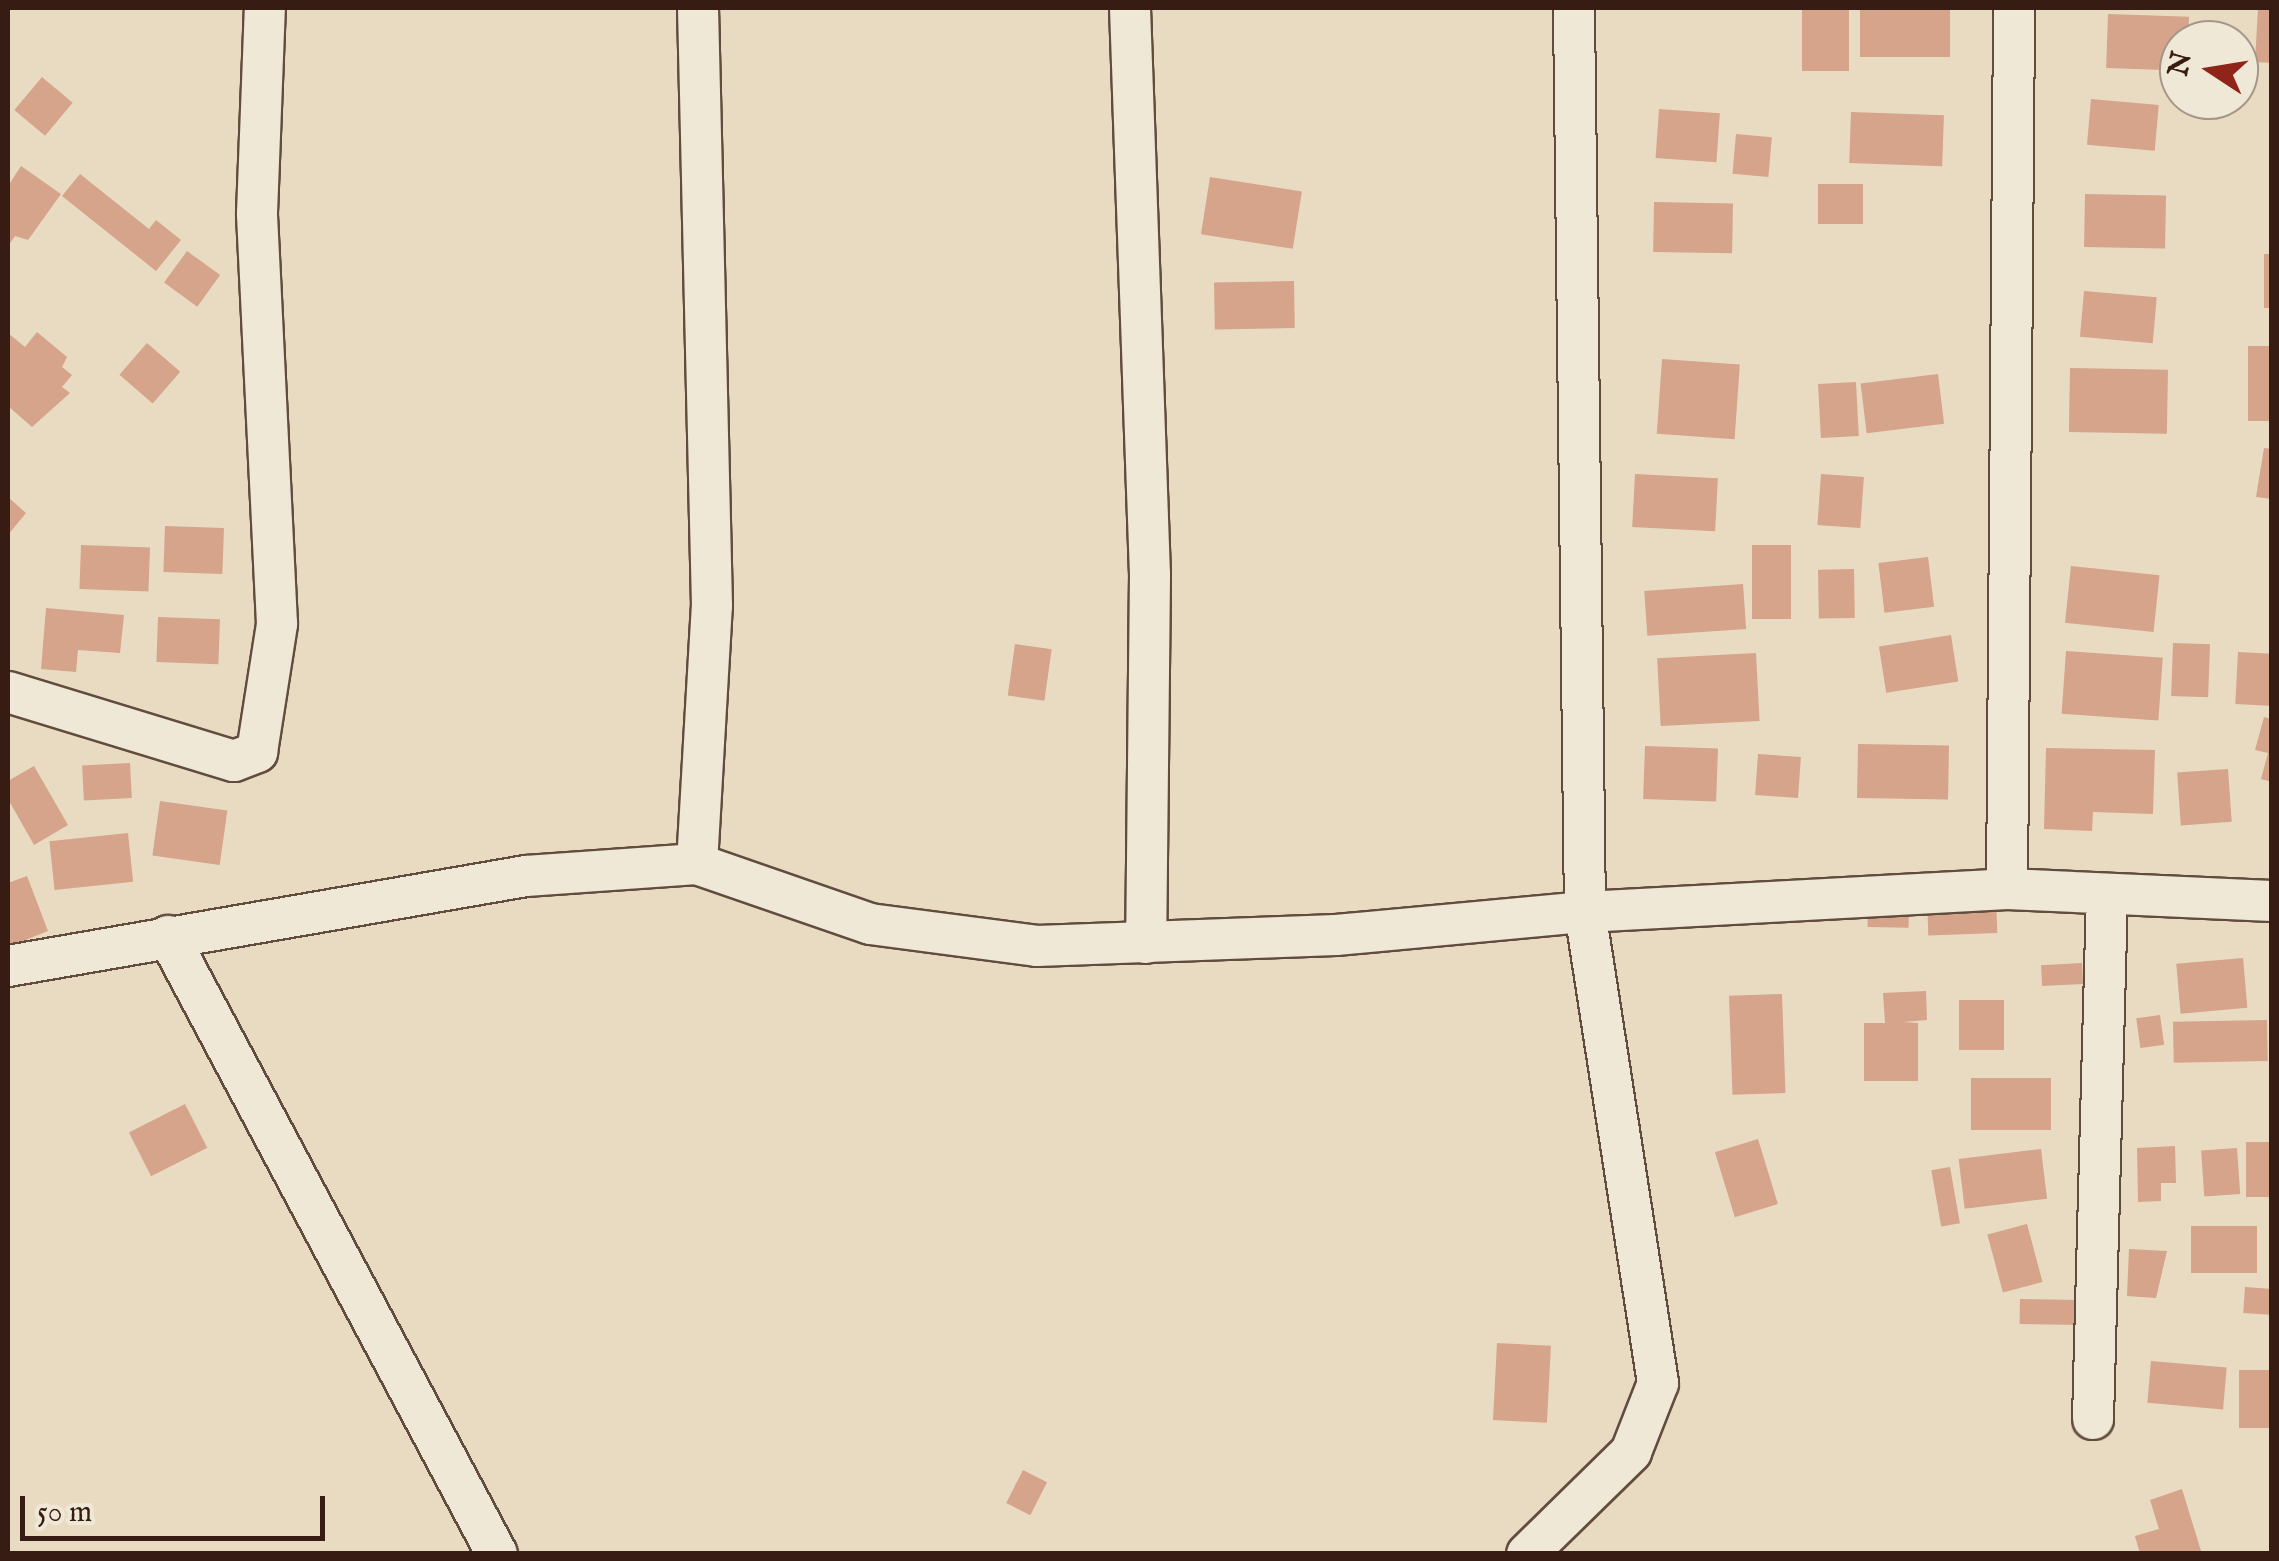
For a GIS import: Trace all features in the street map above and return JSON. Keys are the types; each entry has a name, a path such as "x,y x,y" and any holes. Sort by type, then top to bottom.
{"street":[{"path":"8,692 234,761 257,752 277,624 257,213 265,8"},
{"path":"697,864 712,606 698,8"},
{"path":"1130,8 1150,575 1146,943"},
{"path":"1527,1554 1631,1452 1658,1383 1585,912 1574,8"},
{"path":"2007,889 2014,8"},
{"path":"8,966 526,876 697,864 870,924 1036,946 1146,943 1585,912 2007,889 2272,901"},
{"path":"2093,1419 2107,894"},
{"path":"168,936 497,1554"}],"building":[{"path":"1802,8 1849,8 1849,71 1802,71"},
{"path":"1860,8 1950,8 1950,57 1860,57"},
{"path":"2258,8 2272,8 2272,63 2259,62"},
{"path":"2108,14 2189,17 2189,20 2159,20 2159,70 2106,68"},
{"path":"42,77 73,103 45,136 14,110"},
{"path":"2091,99 2159,105 2155,151 2087,145"},
{"path":"1659,109 1720,113 1716,162 1656,158"},
{"path":"1851,112 1944,115 1942,166 1849,163"},
{"path":"1736,134 1772,137 1768,177 1733,174"},
{"path":"21,166 61,194 28,240 15,236 8,246 8,186"},
{"path":"80,174 149,229 156,220 181,240 156,271 62,196"},
{"path":"1210,177 1302,192 1293,249 1201,234"},
{"path":"1818,184 1863,184 1863,224 1818,224"},
{"path":"2085,194 2166,195 2165,248 2084,247"},
{"path":"1654,202 1733,203 1732,253 1653,252"},
{"path":"187,251 220,275 197,307 164,283"},
{"path":"2264,254 2272,254 2272,308 2264,308"},
{"path":"1294,281 1295,328 1215,329 1214,282"},
{"path":"2084,291 2157,297 2153,343 2080,337"},
{"path":"37,332 67,357 62,367 72,375 62,387 70,393 32,427 8,406 8,333 25,347"},
{"path":"147,343 180,372 153,404 119,375"},
{"path":"2248,346 2272,346 2272,421 2248,421"},
{"path":"1662,359 1740,364 1735,439 1657,434"},
{"path":"2070,368 2168,370 2167,434 2069,432"},
{"path":"1938,374 1944,424 1867,433 1861,384"},
{"path":"1856,382 1859,436 1821,438 1818,384"},
{"path":"2264,448 2272,449 2272,499 2256,497"},
{"path":"1635,474 1718,478 1715,531 1632,527"},
{"path":"1821,474 1864,477 1860,528 1817,525"},
{"path":"8,497 26,513 8,535"},
{"path":"165,526 224,528 222,574 163,572"},
{"path":"81,545 150,547 148,591 79,589"},
{"path":"1752,545 1791,545 1791,619 1752,619"},
{"path":"1928,557 1934,607 1884,613 1878,563"},
{"path":"2071,566 2160,575 2154,632 2065,623"},
{"path":"1854,569 1855,618 1819,619 1818,570"},
{"path":"1743,584 1746,629 1647,636 1644,591"},
{"path":"46,608 124,615 120,653 78,650 76,672 41,669"},
{"path":"158,617 220,619 218,664 156,662"},
{"path":"1951,635 1958,681 1886,693 1879,646"},
{"path":"2173,643 2210,644 2208,697 2171,696"},
{"path":"1015,644 1052,649 1044,701 1008,695"},
{"path":"2066,651 2163,658 2158,721 2062,714"},
{"path":"2238,652 2272,654 2269,706 2235,704"},
{"path":"1756,653 1760,721 1661,726 1657,658"},
{"path":"2264,717 2272,719 2272,782 2261,779 2268,753 2255,750"},
{"path":"1858,744 1949,746 1948,800 1857,798"},
{"path":"1645,746 1718,749 1716,802 1643,799"},
{"path":"2046,748 2155,750 2153,814 2093,812 2092,831 2044,829"},
{"path":"1758,754 1801,757 1798,798 1755,795"},
{"path":"130,763 132,798 84,800 82,766"},
{"path":"34,766 68,825 34,845 8,799 8,781"},
{"path":"2228,769 2232,822 2181,825 2177,773"},
{"path":"160,801 227,810 220,865 152,855"},
{"path":"128,833 133,882 55,890 49,841"},
{"path":"27,876 48,931 8,947 8,883"},
{"path":"1996,896 1997,933 1928,935 1927,898"},
{"path":"1868,899 1909,900 1909,928 1868,927"},
{"path":"2243,958 2247,1008 2181,1014 2176,964"},
{"path":"2082,963 2083,984 2042,986 2041,965"},
{"path":"1926,991 1927,1020 1903,1022 1918,1023 1918,1081 1864,1081 1864,1023 1885,1023 1883,993"},
{"path":"1782,994 1785,1093 1732,1095 1729,996"},
{"path":"1959,1000 2004,1000 2004,1050 1959,1050"},
{"path":"2160,1015 2164,1045 2140,1048 2136,1018"},
{"path":"2267,1020 2268,1061 2174,1063 2173,1022"},
{"path":"1971,1078 2051,1078 2051,1130 1971,1130"},
{"path":"185,1104 207,1148 151,1176 129,1133"},
{"path":"1758,1139 1778,1204 1735,1217 1715,1152"},
{"path":"2246,1142 2272,1142 2272,1197 2246,1197"},
{"path":"2175,1146 2176,1183 2161,1183 2161,1201 2138,1202 2137,1148"},
{"path":"2237,1148 2240,1194 2204,1196 2201,1151"},
{"path":"2041,1149 2047,1199 1965,1209 1959,1159"},
{"path":"1950,1167 1960,1223 1941,1226 1931,1170"},
{"path":"2027,1224 2043,1282 2003,1293 1987,1235"},
{"path":"2191,1226 2257,1226 2257,1273 2191,1273"},
{"path":"2129,1249 2167,1251 2156,1298 2127,1296"},
{"path":"2245,1287 2272,1289 2270,1315 2243,1313"},
{"path":"2020,1299 2083,1300 2083,1325 2020,1324"},
{"path":"1497,1343 1551,1346 1547,1423 1493,1420"},
{"path":"2151,1361 2227,1368 2223,1409 2147,1403"},
{"path":"2239,1370 2272,1370 2272,1428 2239,1428"},
{"path":"1023,1470 1047,1482 1030,1515 1006,1503"},
{"path":"2182,1489 2202,1554 2140,1554 2135,1536 2159,1529 2150,1500"}]}
